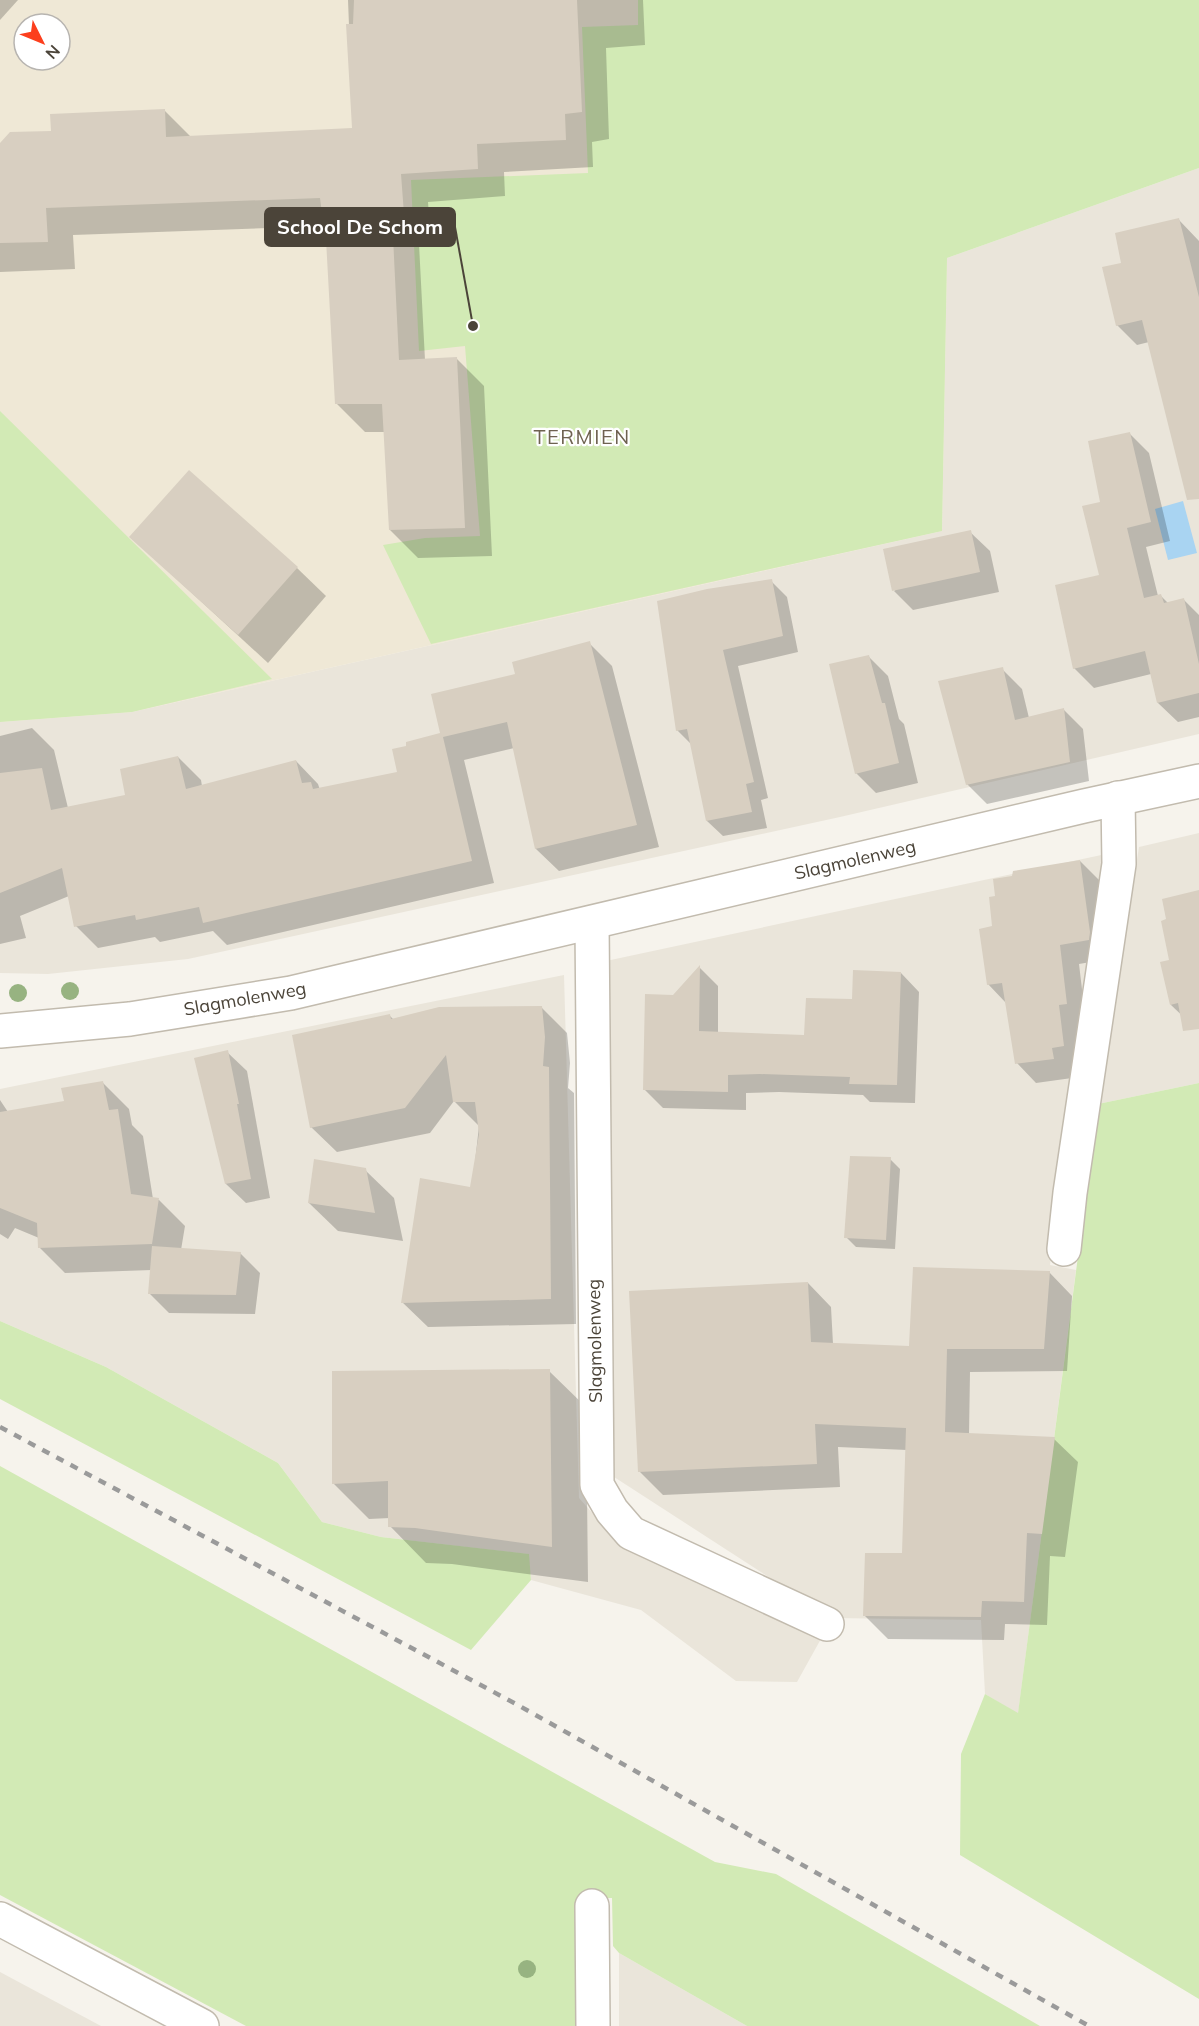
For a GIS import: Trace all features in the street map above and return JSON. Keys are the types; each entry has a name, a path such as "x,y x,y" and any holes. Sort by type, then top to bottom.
{"street":[{"name":"Slagmolenweg","path":"0,1031 130,1019 291,993 1118,798 1199,781"},
{"path":"1064,1249 1070,1193 1119,864 1118,798"},
{"name":"Slagmolenweg","path":"592,922 597,1485 612,1511 632,1533 826,1624"},
{"path":"592,1906 593,2026"},
{"path":"0,1919 202,2026"}],"shaded area":[{"path":"0,0 751,0 947,258 942,531 132,712 0,722"},
{"path":"1199,168 1199,734 840,817 188,959 48,974 0,973 0,722 132,712 942,531 947,258"},
{"path":"1199,833 1199,1083 1098,1104 1139,847"},
{"path":"1106,854 1050,1265 1076,1270 1018,1714 985,1694 981,1620 832,1618 611,1475 606,961"},
{"path":"564,975 579,1498 619,1543 822,1637 797,1682 736,1681 641,1610 531,1580 528,1554 381,1537 322,1522 278,1463 106,1367 0,1321 0,1089"},
{"path":"619,1953 747,2026 619,2026"},
{"path":"0,1972 101,2026 0,2026"}],"green space":[{"path":"638,0 1199,0 1199,168 947,258 942,531 431,644 383,545 425,538 480,536 465,346 419,351 411,180 588,173 582,27 638,25"},
{"path":"0,411 272,679 132,712 0,722"},
{"path":"1199,1083 1199,1999 960,1855 961,1754 985,1694 1018,1713 1098,1104"},
{"path":"0,1321 106,1367 278,1463 322,1522 381,1537 529,1554 531,1580 471,1650 0,1399"},
{"path":"0,1466 715,1862 776,1874 1040,2026 747,2026 619,1953 613,1946 612,1898 576,1898 580,2026 246,2026 0,1895"}],"water":[{"path":"1183,501 1197,553 1168,560 1155,509"}],"building":[{"path":"354,0 577,0 582,112 565,114 566,140 477,144 478,169 401,174 404,214 392,216 399,360 457,357 465,528 389,530 382,404 335,404 325,221 323,221 320,198 46,208 48,242 0,243 0,143 10,132 51,131 50,114 165,109 166,137 352,128 346,24 353,24"},
{"path":"1179,218 1199,297 1199,499 1187,500 1142,320 1116,326 1102,267 1121,263 1115,233"},
{"path":"1130,432 1151,522 1127,528 1144,598 1161,594 1164,603 1184,598 1199,664 1199,693 1157,703 1145,651 1073,669 1055,585 1099,575 1082,506 1100,502 1088,441"},
{"path":"189,470 298,567 238,635 129,537"},
{"path":"971,530 980,572 892,591 883,549"},
{"path":"772,579 783,636 723,650 754,782 746,784 752,812 706,821 687,729 676,731 657,601 707,589"},
{"path":"590,641 637,825 535,849 507,722 443,737 472,861 203,923 199,907 136,920 135,915 74,927 62,868 0,893 0,773 42,768 51,810 125,795 120,769 178,756 186,789 296,760 302,783 311,782 313,789 397,772 392,749 406,746 406,742 440,733 431,694 515,674 512,662"},
{"path":"869,655 882,703 885,703 899,763 855,774 829,664"},
{"path":"1003,667 1015,720 1064,708 1070,762 966,785 938,681"},
{"path":"1080,860 1090,932 1089,940 1060,945 1067,1004 1059,1005 1064,1046 1052,1048 1054,1059 1015,1064 1002,983 987,985 979,929 992,926 989,897 995,896 993,879 1012,876 1013,871"},
{"path":"1199,890 1199,1029 1183,1031 1178,1003 1170,1005 1160,962 1169,960 1161,921 1166,919 1162,899"},
{"path":"700,965 699,1031 804,1035 806,998 852,999 853,970 901,972 897,1085 849,1084 850,1077 760,1074 728,1075 728,1092 643,1090 645,994 673,995"},
{"path":"542,1006 545,1037 543,1066 549,1067 551,1299 401,1303 420,1178 470,1187 479,1134 475,1102 453,1102 446,1055 405,1108 310,1128 292,1035 390,1014 391,1019 439,1007"},
{"path":"228,1050 251,1179 225,1184 194,1058"},
{"path":"103,1081 109,1110 118,1109 131,1194 159,1198 152,1244 38,1248 37,1223 0,1208 0,1112 64,1101 61,1088"},
{"path":"850,1156 891,1157 886,1240 844,1238"},
{"path":"314,1159 366,1168 375,1213 308,1203"},
{"path":"152,1246 241,1252 236,1295 148,1294"},
{"path":"913,1267 1050,1271 1044,1349 947,1349 945,1432 1055,1437 1042,1534 1027,1533 1024,1602 982,1601 981,1617 863,1616 865,1553 902,1553 906,1428 815,1424 817,1464 638,1472 629,1291 808,1282 811,1342 909,1346"},
{"path":"550,1369 552,1547 415,1528 388,1527 388,1481 332,1484 332,1371"}],"railway":[{"path":"0,1427 516,1704 1089,2026"}],"place":[{"name":"School De Schom","path":"473,326"}],"district":[{"name":"TERMIEN","path":"582,437"}]}
